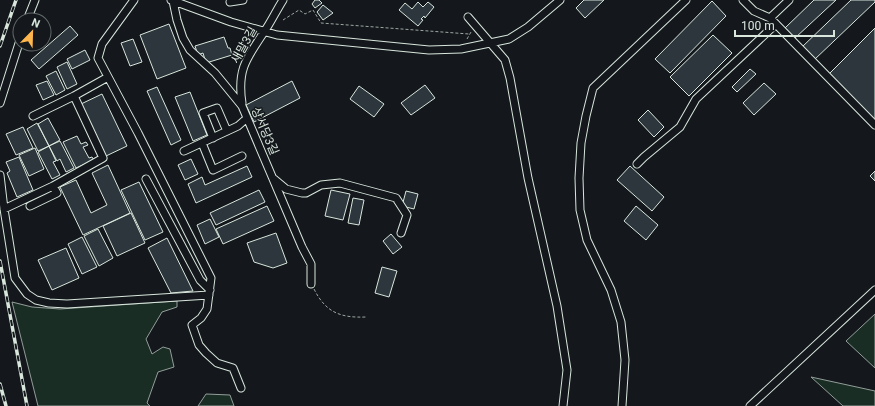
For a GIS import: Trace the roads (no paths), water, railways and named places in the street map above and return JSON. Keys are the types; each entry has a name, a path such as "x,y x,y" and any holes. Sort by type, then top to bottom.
{"street":[{"path":"30,12 35,0"},
{"path":"134,0 102,44 98,58 138,133 211,278 207,309 201,318 192,325 199,346 217,363 233,368 241,388"},
{"path":"230,2 243,0"},
{"name":"새말3길","path":"242,106 240,90 242,71 254,45 264,32 283,0"},
{"path":"172,1 264,32 429,50 462,49 491,44 510,38 528,27 560,0"},
{"path":"622,406 625,360 621,322 611,290 587,240 580,210 579,178 581,143 593,88 686,0"},
{"path":"743,0 754,11 770,18 875,125"},
{"path":"770,18 789,0"},
{"name":"상서당3길","path":"172,1 183,38 190,50 215,73 242,106 248,118 310,264 311,284"},
{"path":"468,17 505,60 510,78 528,178 557,306 568,370 563,406"},
{"path":"638,164 644,157 680,127 696,99 776,24"},
{"path":"0,103 16,52"},
{"path":"33,116 108,77"},
{"path":"4,209 53,186 103,158 74,96"},
{"path":"212,138 203,114 218,108 227,131"},
{"path":"184,151 238,126 248,118"},
{"path":"202,143 213,170 242,156"},
{"path":"0,175 15,278 28,294 36,300 49,303 67,304 209,292"},
{"path":"146,179 200,280 209,292"},
{"path":"273,179 286,189 302,193 306,193 321,184 340,183 396,198 407,215 401,233"},
{"path":"30,206 57,193 53,186"},
{"path":"750,406 875,290"}],"railway":[{"path":"0,46 16,0"},
{"path":"0,261 27,406"},
{"path":"0,384 6,406"}]}
